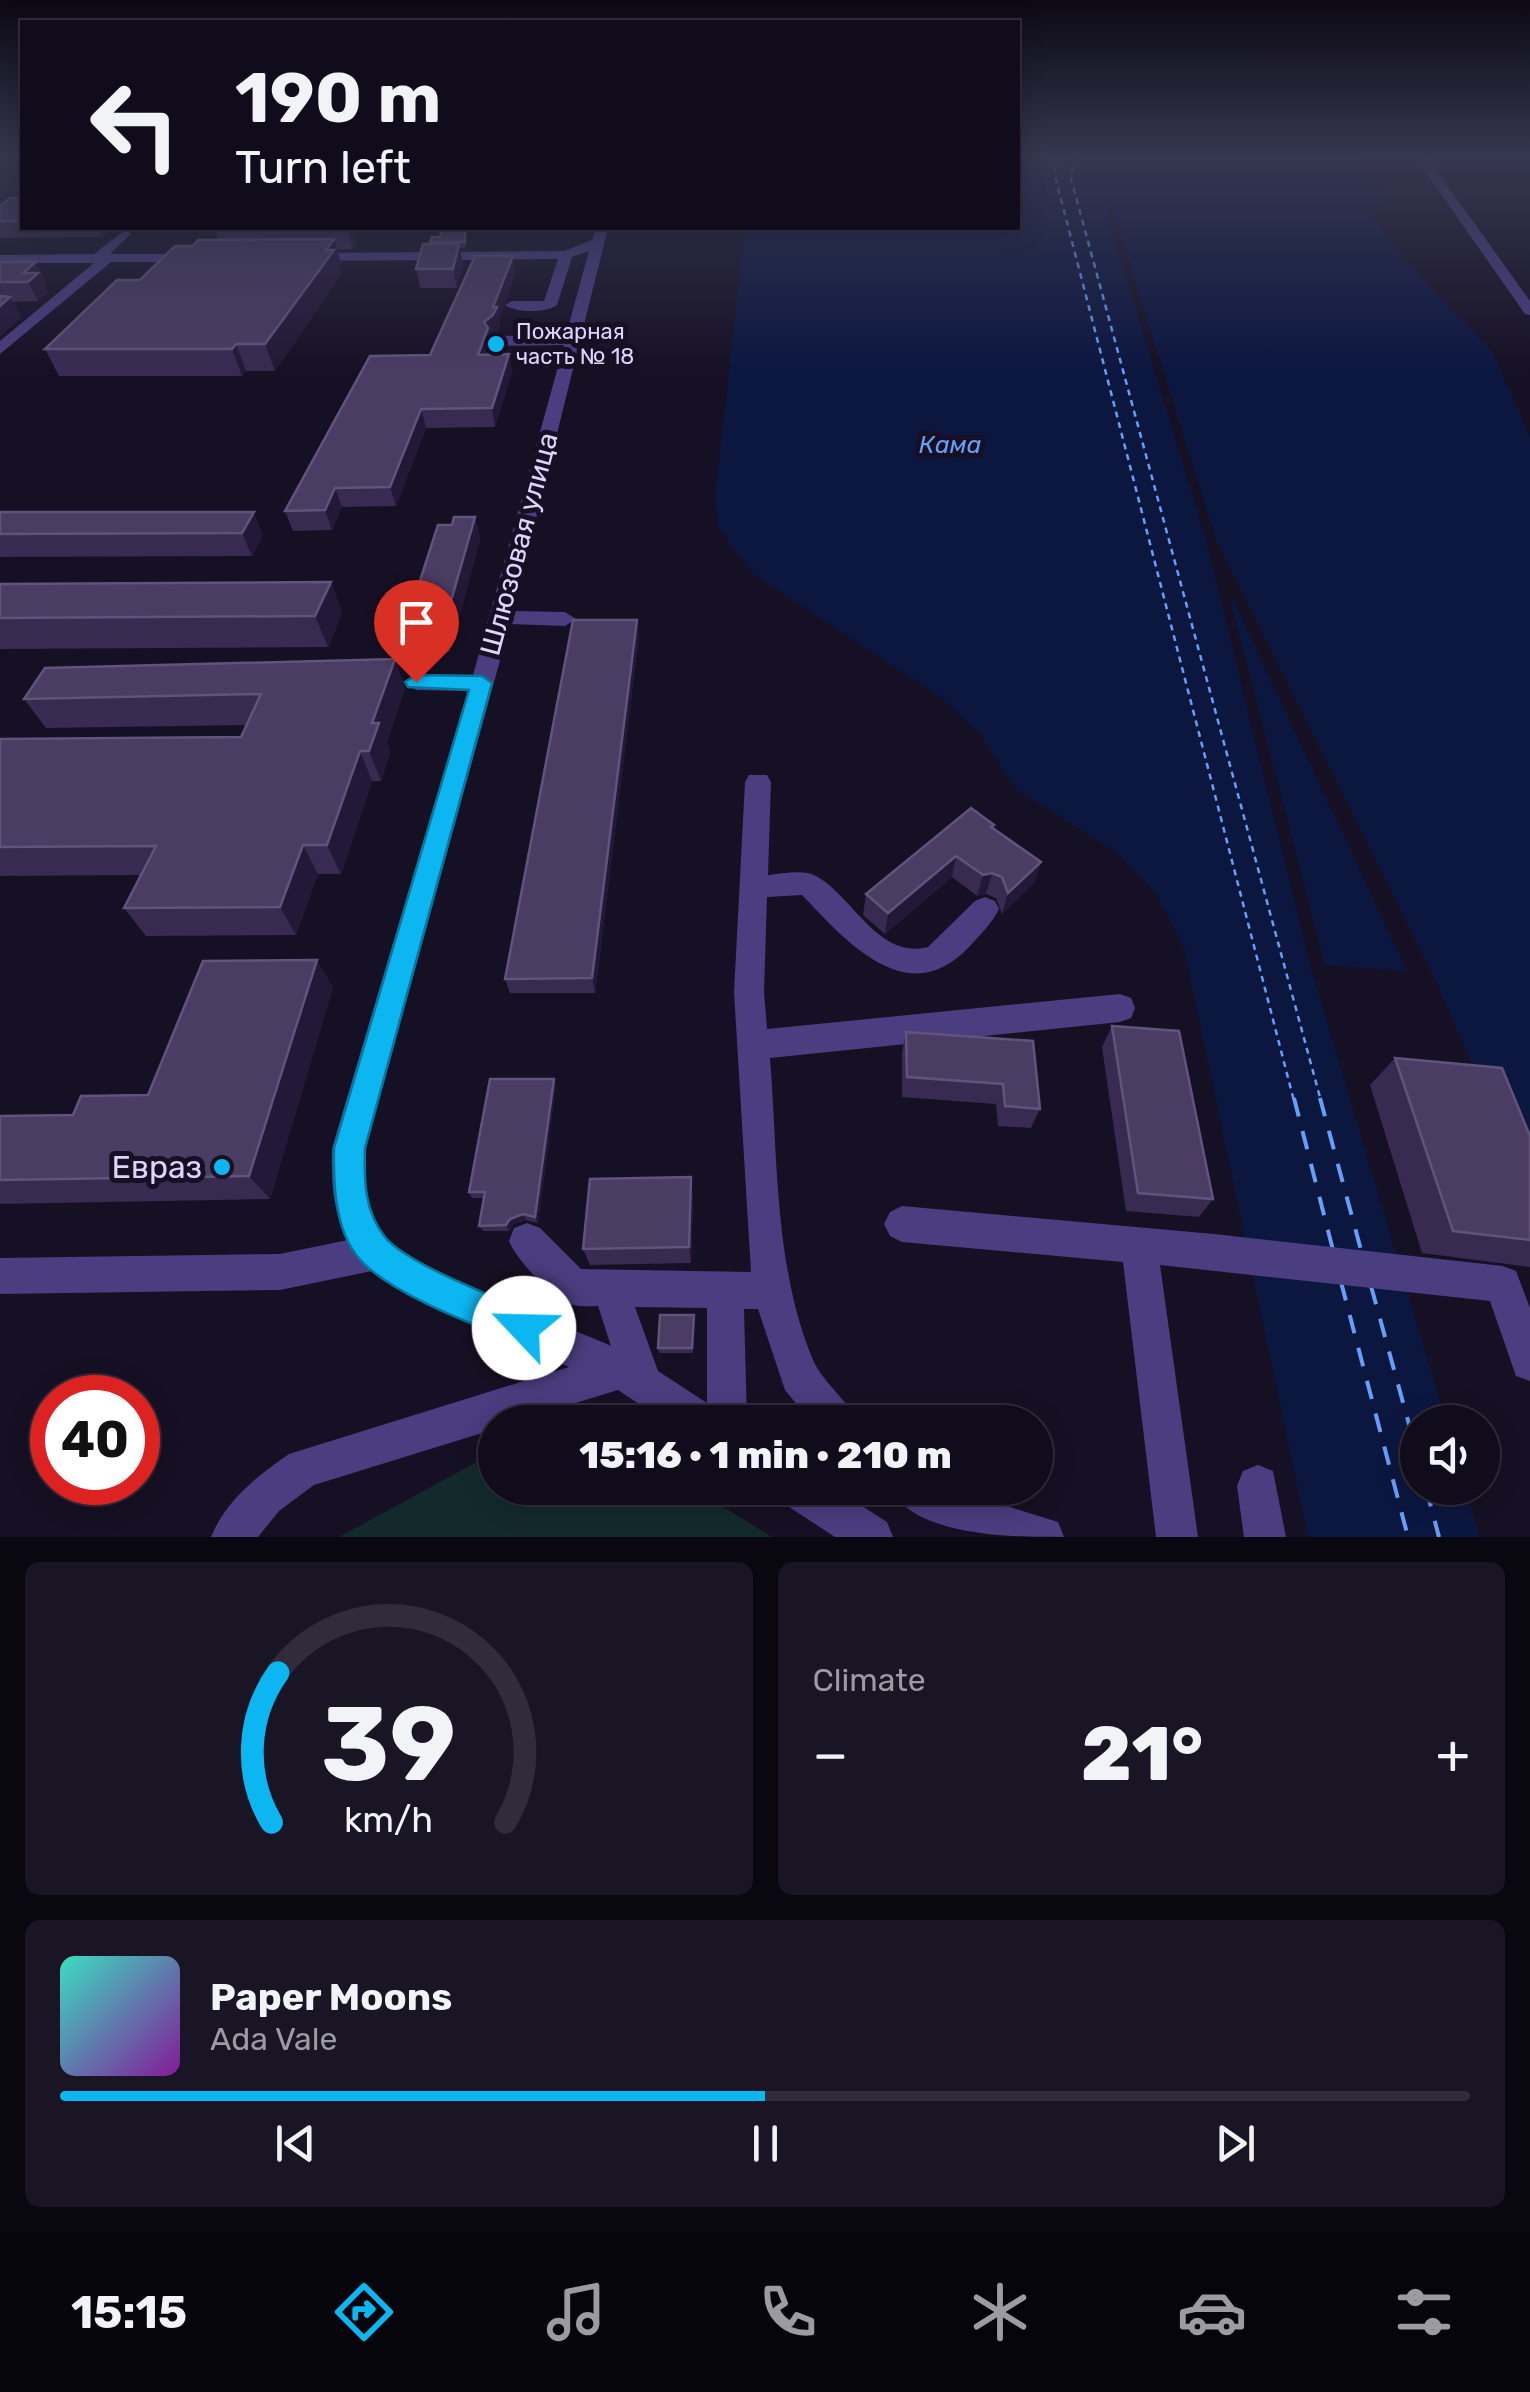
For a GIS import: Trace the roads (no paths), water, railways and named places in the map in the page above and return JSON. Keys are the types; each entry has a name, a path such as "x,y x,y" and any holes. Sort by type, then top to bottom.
{"street":[{"path":"1472,229 1530,311"},
{"path":"0,348 49,309 124,234 114,234"},
{"path":"282,257 588,248"},
{"path":"514,298 554,292 588,248"},
{"name":"Шлюзовая улица","path":"375,1252 356,1219 348,1185 349,1148 501,616 574,340 588,248"},
{"path":"0,259 204,258"},
{"path":"16,309 49,309"},
{"path":"499,340 574,340"},
{"path":"501,616 565,620"},
{"path":"416,682 482,683"},
{"path":"758,782 749,992 772,1291 799,1376 822,1405"},
{"path":"754,886 808,884 882,952 918,962 936,958 986,909"},
{"path":"754,1045 1120,1008"},
{"path":"902,1224 1214,1252 1502,1284 1530,1362"},
{"path":"527,1241 574,1287 772,1291"},
{"path":"1139,1246 1177,1537"},
{"path":"0,1276 280,1272 375,1252 428,1285 632,1377 675,1405"},
{"path":"610,1287 632,1377"},
{"path":"726,1290 727,1405"},
{"path":"232,1537 264,1496 303,1468 632,1377"},
{"path":"1258,1486 1265,1537"},
{"path":"824,1505 872,1537"},
{"path":"939,1505 1044,1537"}],"water":[{"name":"Кама","path":"1112,229 1206,540 1310,965 1441,1405 1400,1405 1400,1505 1470,1505 1480,1537 1308,1537 1184,948 1156,894 1118,853 1016,789 981,735 943,699 751,572 718,526 715,496 745,230"},
{"name":"Кама","path":"1119,229 1383,229 1401,257 1493,352 1530,437 1530,1199 1433,974 1216,539"},
{"path":"1230,599 1233,600 1407,971 1325,965"}],"place":[{"name":"Пожарная часть № 18","path":"496,344"},
{"name":"Евраз","path":"222,1167"}]}
